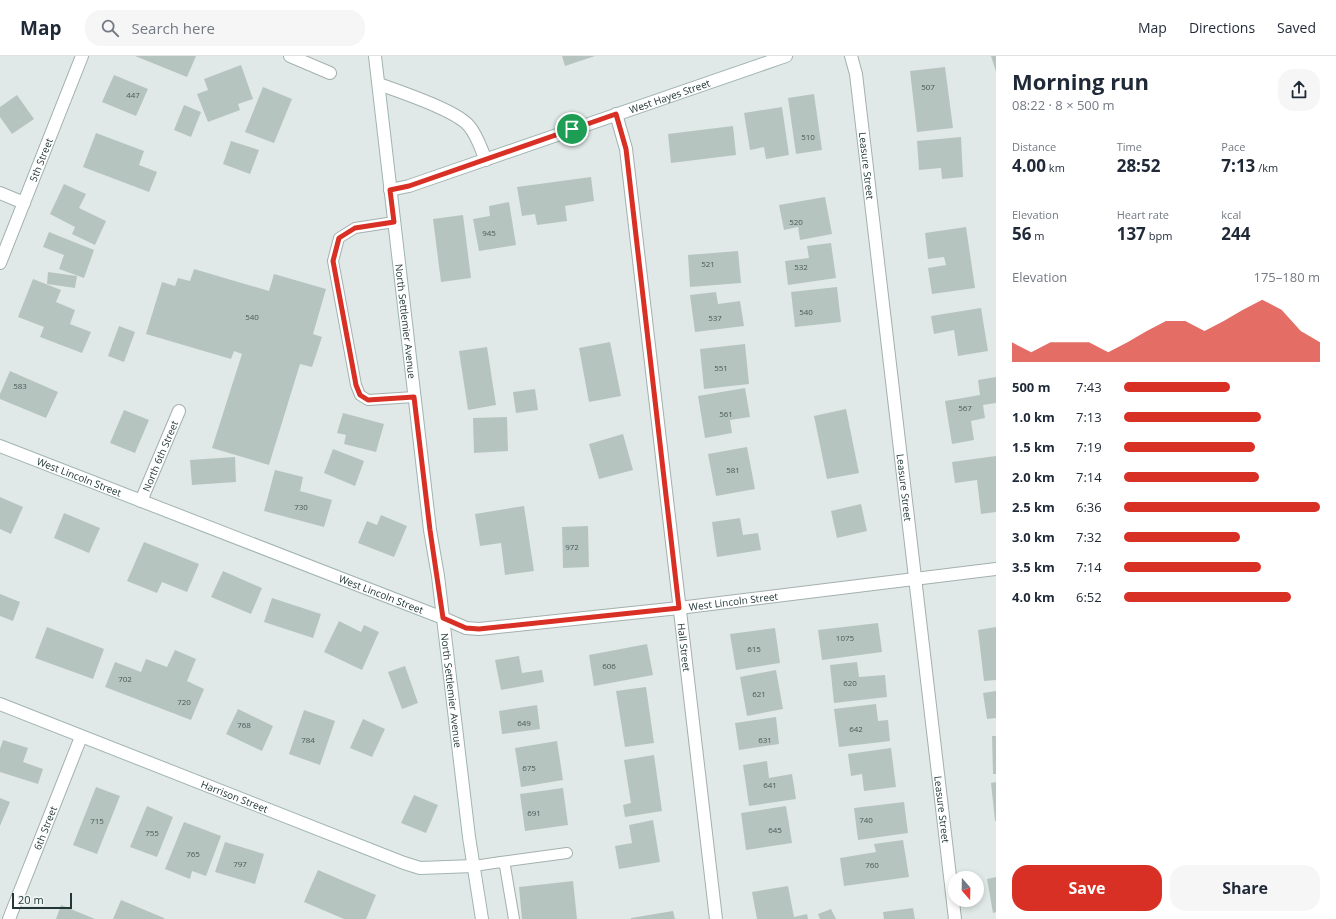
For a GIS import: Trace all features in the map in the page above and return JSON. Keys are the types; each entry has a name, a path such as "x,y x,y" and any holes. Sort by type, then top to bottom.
{"street":[{"name":"5th Street","path":"0,263 82,56"},
{"path":"290,56 330,73"},
{"name":"North Settlemier Avenue","path":"376,56 390,190 430,530 443,618 482,919"},
{"name":"West Hayes Street","path":"390,190 409,186 486,160 786,56"},
{"name":"Leasure Street","path":"851,56 856,74 955,919"},
{"path":"379,84 444,110 461,119 473,132 486,160"},
{"name":"Hall Street","path":"616,114 626,149 716,919"},
{"path":"0,193 24,203"},
{"name":"North 6th Street","path":"141,501 179,411"},
{"name":"West Lincoln Street","path":"0,446 466,628 473,629 679,608 996,569"},
{"name":"Harrison Street","path":"0,704 404,863 420,868 474,866"},
{"name":"6th Street","path":"9,919 81,737"}],"lane":[{"path":"394,222 355,228 339,238 333,261 356,385 360,395 368,400 414,397"},
{"path":"474,866 567,853"},
{"path":"501,862 505,866 514,919"}],"building":[{"path":"135,56 196,56 187,77"},
{"path":"562,56 595,56 565,66"},
{"path":"991,56 996,56 996,72"},
{"path":"241,65 253,99 238,104 240,110 208,122 197,94 208,90 204,79"},
{"path":"945,67 953,128 917,132 910,71"},
{"path":"114,75 148,89 136,116 102,102"},
{"path":"263,87 292,99 274,143 245,132"},
{"path":"814,94 822,150 796,154 788,98"},
{"path":"17,95 34,119 12,134 0,117 0,107"},
{"path":"184,105 201,112 191,137 174,130"},
{"path":"782,107 789,155 766,159 764,147 750,150 744,113"},
{"path":"733,126 736,155 671,163 668,134"},
{"path":"96,133 144,151 139,165 157,172 149,192 83,167"},
{"path":"961,137 963,177 942,179 941,168 919,170 917,141"},
{"path":"231,141 259,150 250,174 223,164"},
{"path":"591,177 594,201 565,206 567,221 537,225 535,214 522,216 517,187"},
{"path":"64,184 86,194 79,208 106,221 95,245 72,234 75,227 50,214"},
{"path":"825,197 832,234 800,240 798,227 784,230 779,205"},
{"path":"509,202 516,245 479,251 473,219 490,216 489,206"},
{"path":"463,215 471,278 441,282 433,219"},
{"path":"966,227 975,288 932,294 928,268 946,265 944,257 928,259 925,233"},
{"path":"49,232 94,250 84,278 59,269 64,255 43,247"},
{"path":"831,243 836,278 788,285 785,261 809,258 807,246"},
{"path":"738,251 741,283 690,287 688,255"},
{"path":"194,269 269,291 274,274 326,289 313,334 322,337 312,367 300,364 269,465 212,448 242,354 234,351 231,359 146,334 162,282 175,286 178,278 190,281"},
{"path":"48,272 77,276 75,288 47,284"},
{"path":"33,279 61,290 56,302 75,310 70,324 91,332 82,353 40,337 44,327 18,317"},
{"path":"837,287 841,322 795,327 791,292"},
{"path":"716,292 718,304 740,301 744,326 695,332 690,295"},
{"path":"981,308 988,351 958,356 954,330 934,334 931,316"},
{"path":"119,326 135,332 124,362 108,356"},
{"path":"610,342 621,396 589,402 579,348"},
{"path":"745,344 749,384 704,389 700,349"},
{"path":"487,347 496,405 468,410 459,351"},
{"path":"10,371 58,392 46,418 0,399 0,394"},
{"path":"996,377 996,403 983,405 985,418 971,421 974,440 952,444 945,401 980,395 978,380"},
{"path":"745,388 750,417 730,420 732,433 705,438 698,396"},
{"path":"535,389 538,410 516,413 513,392"},
{"path":"846,409 859,473 827,479 814,416"},
{"path":"124,410 149,420 135,453 110,443"},
{"path":"343,413 384,424 376,452 344,444 346,435 337,433"},
{"path":"507,417 508,451 474,453 473,418"},
{"path":"623,434 633,470 599,479 589,444"},
{"path":"747,447 755,489 716,496 708,454"},
{"path":"333,449 364,461 355,486 324,473"},
{"path":"996,456 996,512 981,514 977,480 955,483 952,462"},
{"path":"235,457 236,482 192,485 190,460"},
{"path":"275,470 303,477 300,491 332,500 324,527 264,511"},
{"path":"0,497 23,507 11,534 0,529"},
{"path":"861,504 867,531 837,538 831,511"},
{"path":"524,506 534,571 505,575 501,543 480,546 475,514"},
{"path":"64,513 100,528 89,553 54,538"},
{"path":"381,515 407,526 394,557 358,543 367,521 377,525"},
{"path":"740,518 743,535 758,533 761,550 717,557 712,522"},
{"path":"588,526 589,567 563,568 562,527"},
{"path":"144,542 199,564 187,592 162,582 157,593 127,581"},
{"path":"223,571 262,588 251,614 211,597"},
{"path":"0,594 20,602 13,621 0,616"},
{"path":"272,598 321,614 313,638 264,622"},
{"path":"339,621 361,632 364,625 379,632 362,670 324,652"},
{"path":"878,623 882,652 822,660 818,630"},
{"path":"47,627 104,649 93,679 35,658"},
{"path":"996,627 996,680 984,681 978,630"},
{"path":"775,628 780,663 736,670 730,634"},
{"path":"647,644 653,675 594,686 589,655"},
{"path":"175,650 196,659 187,681 204,689 191,720 105,687 115,662 141,672 146,659 167,667"},
{"path":"519,656 522,673 542,670 544,682 501,690 495,660"},
{"path":"857,662 859,677 885,675 887,697 834,703 830,665"},
{"path":"405,666 418,703 402,709 388,672"},
{"path":"776,670 783,709 747,716 740,677"},
{"path":"646,687 654,743 625,747 616,691"},
{"path":"996,691 996,718 987,719 983,693"},
{"path":"876,704 878,721 888,720 890,741 839,747 834,709"},
{"path":"537,705 540,729 502,734 499,711"},
{"path":"238,709 273,726 262,751 226,734"},
{"path":"304,710 335,721 320,765 289,754"},
{"path":"776,717 779,744 739,750 735,723"},
{"path":"363,719 385,729 372,757 350,748"},
{"path":"992,736 996,736 996,774 993,774"},
{"path":"3,740 28,748 23,762 43,769 38,784 0,772 0,749"},
{"path":"557,741 563,780 521,787 515,748"},
{"path":"891,748 896,787 864,791 862,774 851,776 848,754"},
{"path":"654,755 662,811 625,817 623,805 631,803 624,760"},
{"path":"767,761 769,778 792,774 796,799 749,806 743,765"},
{"path":"996,782 996,821 995,821 991,783"},
{"path":"96,787 120,796 97,854 73,845"},
{"path":"563,788 568,825 525,831 520,794"},
{"path":"414,795 438,805 426,833 401,823"},
{"path":"0,798 10,802 0,826"},
{"path":"904,802 908,833 858,840 854,808"},
{"path":"147,806 173,817 157,857 130,847"},
{"path":"786,806 792,843 746,850 741,813"},
{"path":"653,820 660,862 619,869 615,846 632,843 629,825"},
{"path":"184,822 221,836 206,876 192,871 190,879 165,869"},
{"path":"903,840 909,877 844,886 840,858 876,852 874,844"},
{"path":"225,842 264,854 255,884 215,872"},
{"path":"318,870 376,895 366,919 344,919 304,902"},
{"path":"996,877 996,912 993,913 987,879"},
{"path":"573,881 577,919 522,919 519,887"},
{"path":"788,886 794,917 807,914 808,919 757,919 752,892"},
{"path":"121,900 164,918 164,919 113,919"},
{"path":"61,905 95,919 56,919"},
{"path":"913,908 915,919 884,919 883,912"},
{"path":"831,909 836,919 820,919 818,914"},
{"path":"673,911 675,919 631,919 631,918"}],"route":[{"path":"616,114 626,149 679,608 479,629 466,628 443,618 430,530 414,397 368,400 360,395 356,385 333,261 339,238 355,228 394,222 390,190 409,186 572,129 616,114"}]}
